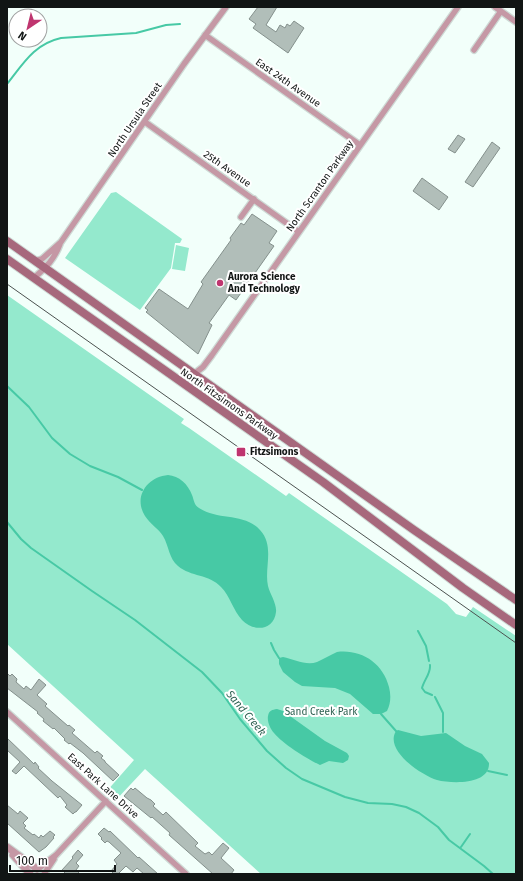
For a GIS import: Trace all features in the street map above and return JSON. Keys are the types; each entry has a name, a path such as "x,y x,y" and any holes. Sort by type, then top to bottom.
{"main road":[{"name":"North Fitzsimons Parkway","path":"7,241 414,530 516,600"},
{"name":"North Fitzsimons Parkway","path":"7,259 323,482 463,588 516,625"}],"street":[{"name":"North Ursula Street","path":"35,261 42,259 60,243 184,64 226,7"},
{"name":"North Scranton Parkway","path":"194,374 203,367 458,7"},
{"path":"495,7 516,22"},
{"path":"474,50 501,11"},
{"name":"East 24th Avenue","path":"205,35 360,145"},
{"name":"25th Avenue","path":"145,122 299,232"},
{"path":"241,217 254,199"},
{"name":"North Ursula Street","path":"34,278 46,268 55,256 60,243"},
{"name":"East Park Lane Drive","path":"7,712 186,874"},
{"path":"41,872 106,801"},
{"path":"7,848 41,872"},
{"path":"7,848 30,874 33,871 41,872"}],"green space":[{"path":"116,192 182,239 180,243 175,243 171,268 140,310 65,258 111,193"},
{"path":"176,245 189,248 185,271 172,269"},
{"name":"Sand Creek Park","path":"7,295 184,419 181,423 286,496 289,493 447,604 456,614 466,617 473,607 516,636 516,874 261,874 145,769 115,801 106,792 134,760 7,644"}],"shaded area":[{"path":"168,475 176,477 186,484 197,507 207,512 239,519 253,524 264,536 268,550 268,586 276,609 274,618 267,626 257,628 247,624 236,612 221,587 211,580 183,570 173,560 163,536 145,516 141,502 141,495 148,484 160,477"},
{"path":"337,652 362,655 370,659 382,671 386,678 390,693 390,702 387,711 381,714 373,714 350,694 335,688 302,686 283,672 279,664 279,658 283,657 304,663 313,663"},
{"path":"277,709 283,711 325,741 347,753 349,756 348,760 343,763 329,761 320,765 289,746 274,733 269,725 268,718 270,711"},
{"path":"398,730 421,736 446,733 465,746 482,754 489,763 488,770 483,776 469,781 452,782 437,780 430,777 422,773 399,754 395,746 394,738 396,731"}],"building":[{"path":"258,7 277,7 266,25 276,32 280,25 285,28 287,24 290,26 294,21 304,28 288,53 253,28 256,24 249,19"},
{"path":"458,135 465,139 455,153 448,149"},
{"path":"492,142 500,148 473,187 465,182"},
{"path":"422,178 448,197 439,210 413,191"},
{"path":"252,214 277,231 269,243 274,246 236,300 229,295 209,323 212,325 198,354 146,312 148,310 145,308 159,289 188,309 203,284 201,282 231,240 230,238 241,223 244,225"},
{"path":"7,673 10,676 12,674 17,679 16,682 24,689 26,686 31,690 39,679 46,685 37,695 47,704 45,706 68,726 69,725 75,730 72,733 95,753 97,751 103,756 101,758 119,775 113,781 83,753 64,740 65,739 54,728 53,729 43,721 44,719 37,713 38,712 7,688"},
{"path":"7,738 34,764 35,762 39,767 38,768 52,781 82,805 76,812 73,814 65,807 67,805 60,796 58,798 24,766 16,774 12,771 20,762 7,750"},
{"path":"131,788 133,790 135,788 151,800 155,804 153,806 163,815 166,812 198,843 195,846 205,854 209,852 212,855 223,843 229,848 221,858 234,870 231,874 213,874 169,835 170,833 152,817 151,818 124,796"},
{"path":"7,805 18,814 20,811 28,818 23,823 26,826 24,828 33,835 34,834 39,838 41,835 43,837 50,831 55,835 53,837 54,838 39,852 7,823"},
{"path":"104,828 109,832 110,831 138,858 139,857 158,874 144,874 137,868 133,872 126,866 118,874 114,874 111,871 117,864 114,860 121,853 109,842 107,841 105,843 101,839 102,838 98,834"},
{"path":"78,850 83,855 76,863 79,866 76,870 80,874 66,874 62,870"}],"waterway":[{"path":"7,84 24,62 36,50 52,41 61,38 136,33 166,25 180,24"},
{"path":"7,386 29,407 52,438 70,454 90,466 118,477 142,490"},
{"name":"Sand Creek","path":"7,522 21,539 31,548 135,620 202,672 222,693 240,719 267,751 286,768 302,779 345,797 368,803 392,804 406,807 419,813 438,827 449,840 493,874"},
{"path":"418,631 426,646 429,661"},
{"path":"271,643 279,658"},
{"path":"430,665 422,688 425,692 432,695"},
{"path":"435,697 443,713 443,732"},
{"path":"381,714 396,731"},
{"path":"488,771 507,775"},
{"path":"461,847 470,834"}],"tram line":[{"path":"7,284 516,643"}],"place":[{"name":"Aurora Science And Technology","path":"220,283"},
{"name":"Fitzsimons","path":"241,452"}]}
